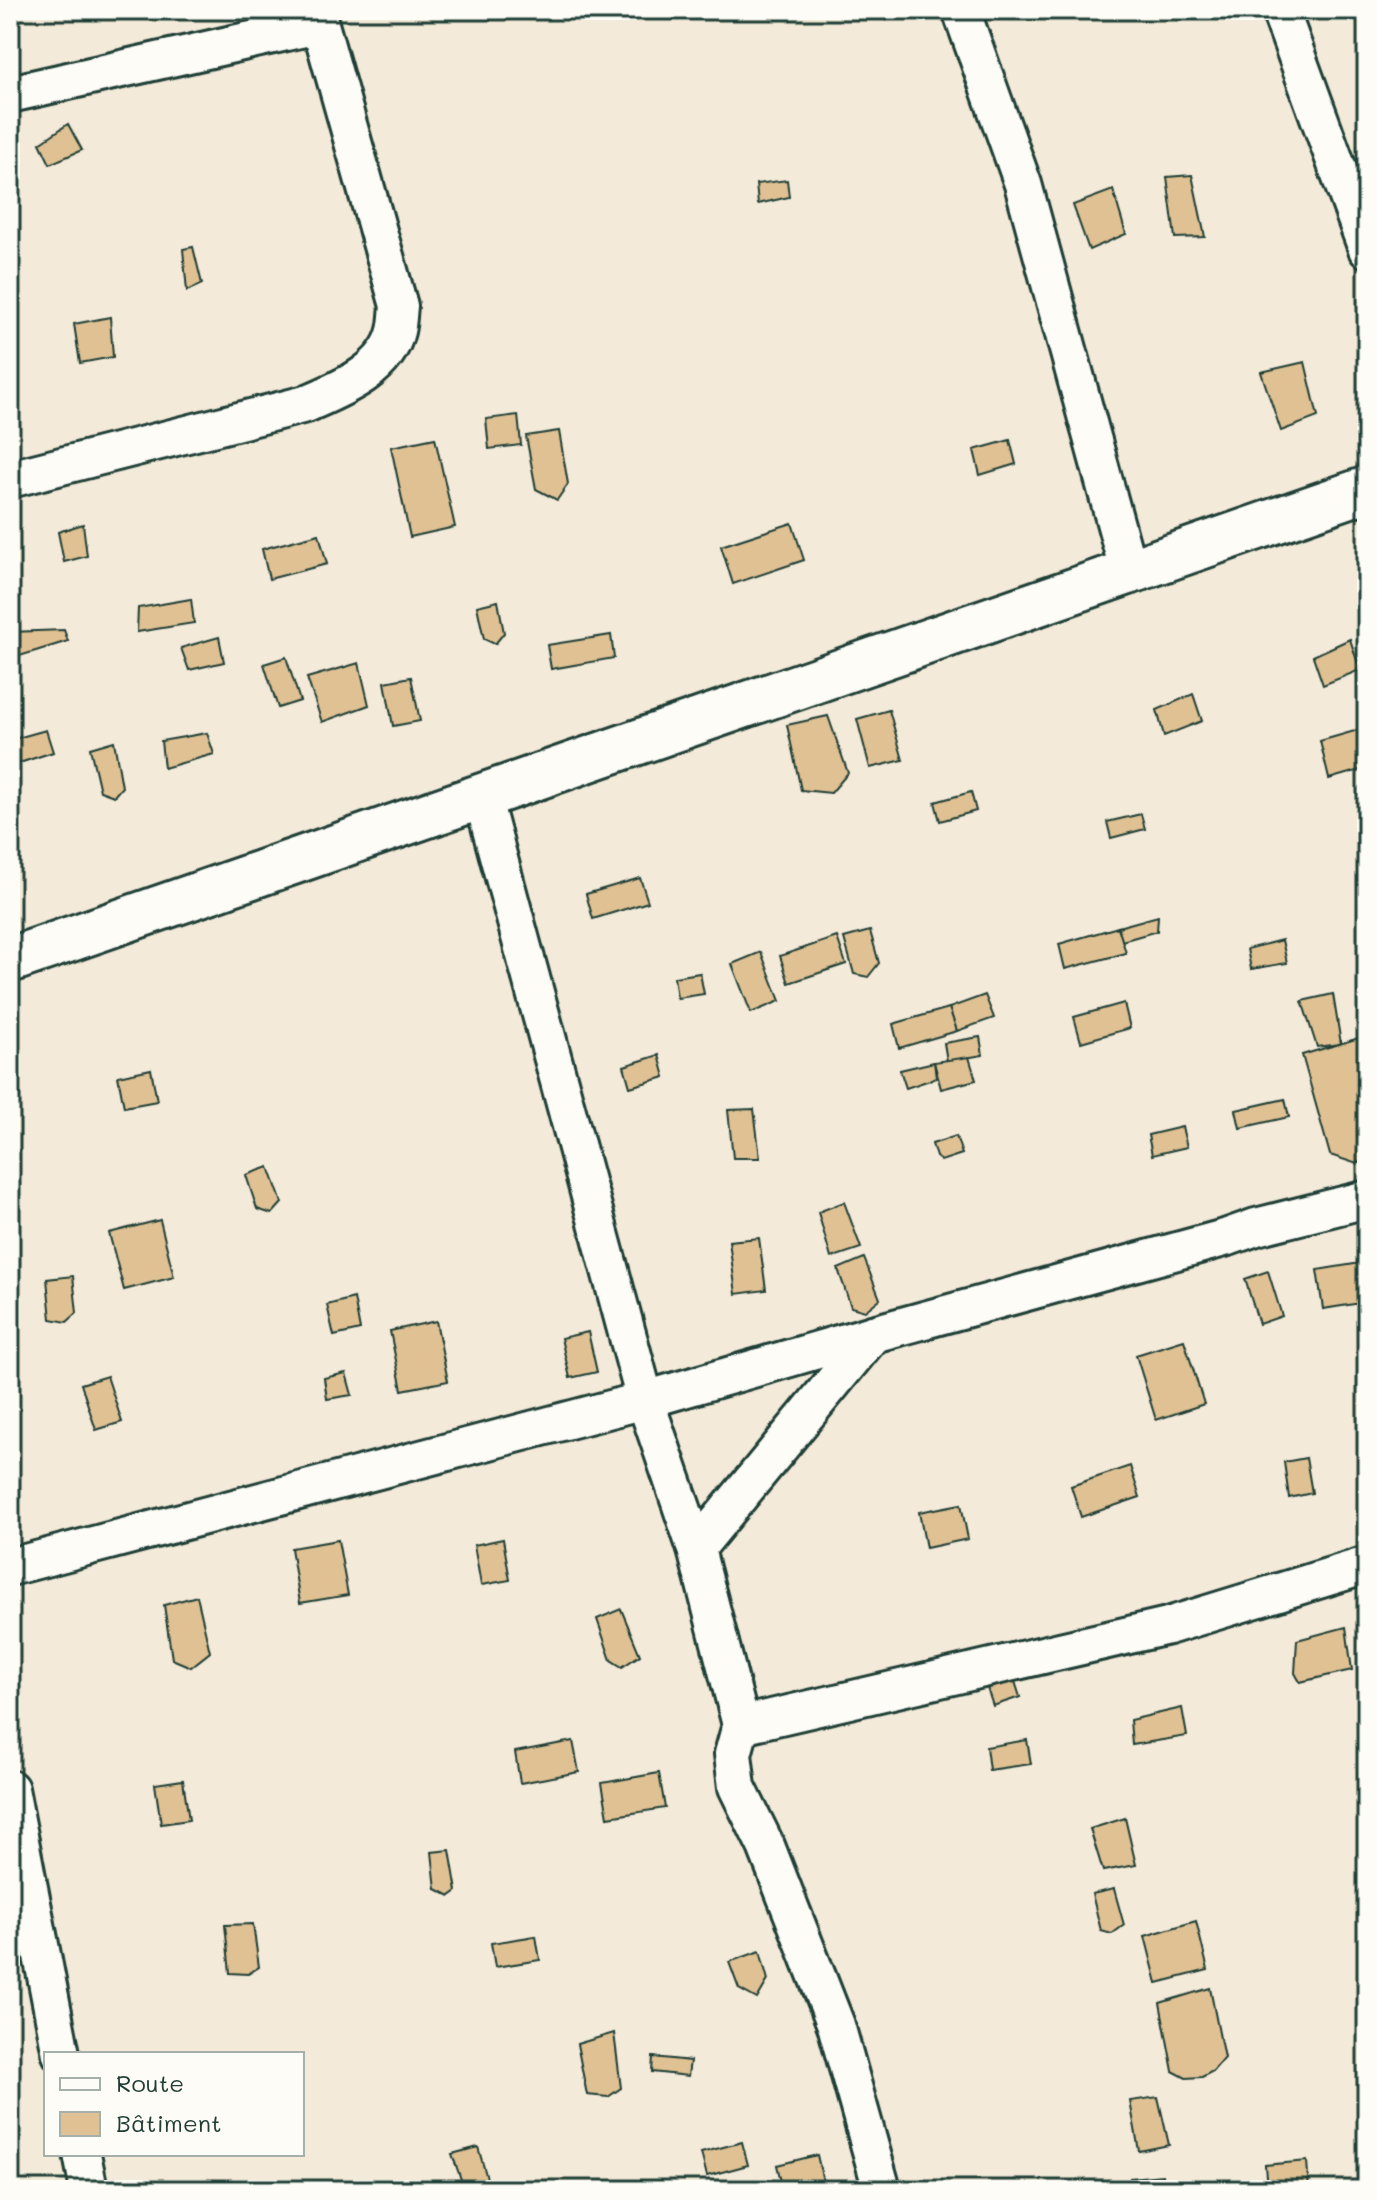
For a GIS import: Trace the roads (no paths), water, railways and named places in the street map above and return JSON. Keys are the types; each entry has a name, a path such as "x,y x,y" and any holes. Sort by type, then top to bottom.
{"main road":[{"path":"10,960 1367,489"}],"street":[{"path":"961,10 1023,184 1129,573"},
{"path":"1280,10 1367,249"},
{"path":"10,94 317,18 399,306 396,333 385,357 350,384 306,404 10,479"},
{"path":"482,796 645,1400 696,1549 741,1725 733,1754 737,1787 766,1846 836,2025 882,2190"},
{"path":"10,1567 645,1400 1256,1227 1367,1199"},
{"path":"696,1549 873,1334"},
{"path":"741,1725 1168,1626 1367,1565"},
{"path":"10,1789 61,2052"},
{"path":"82,2156 89,2190"}]}
